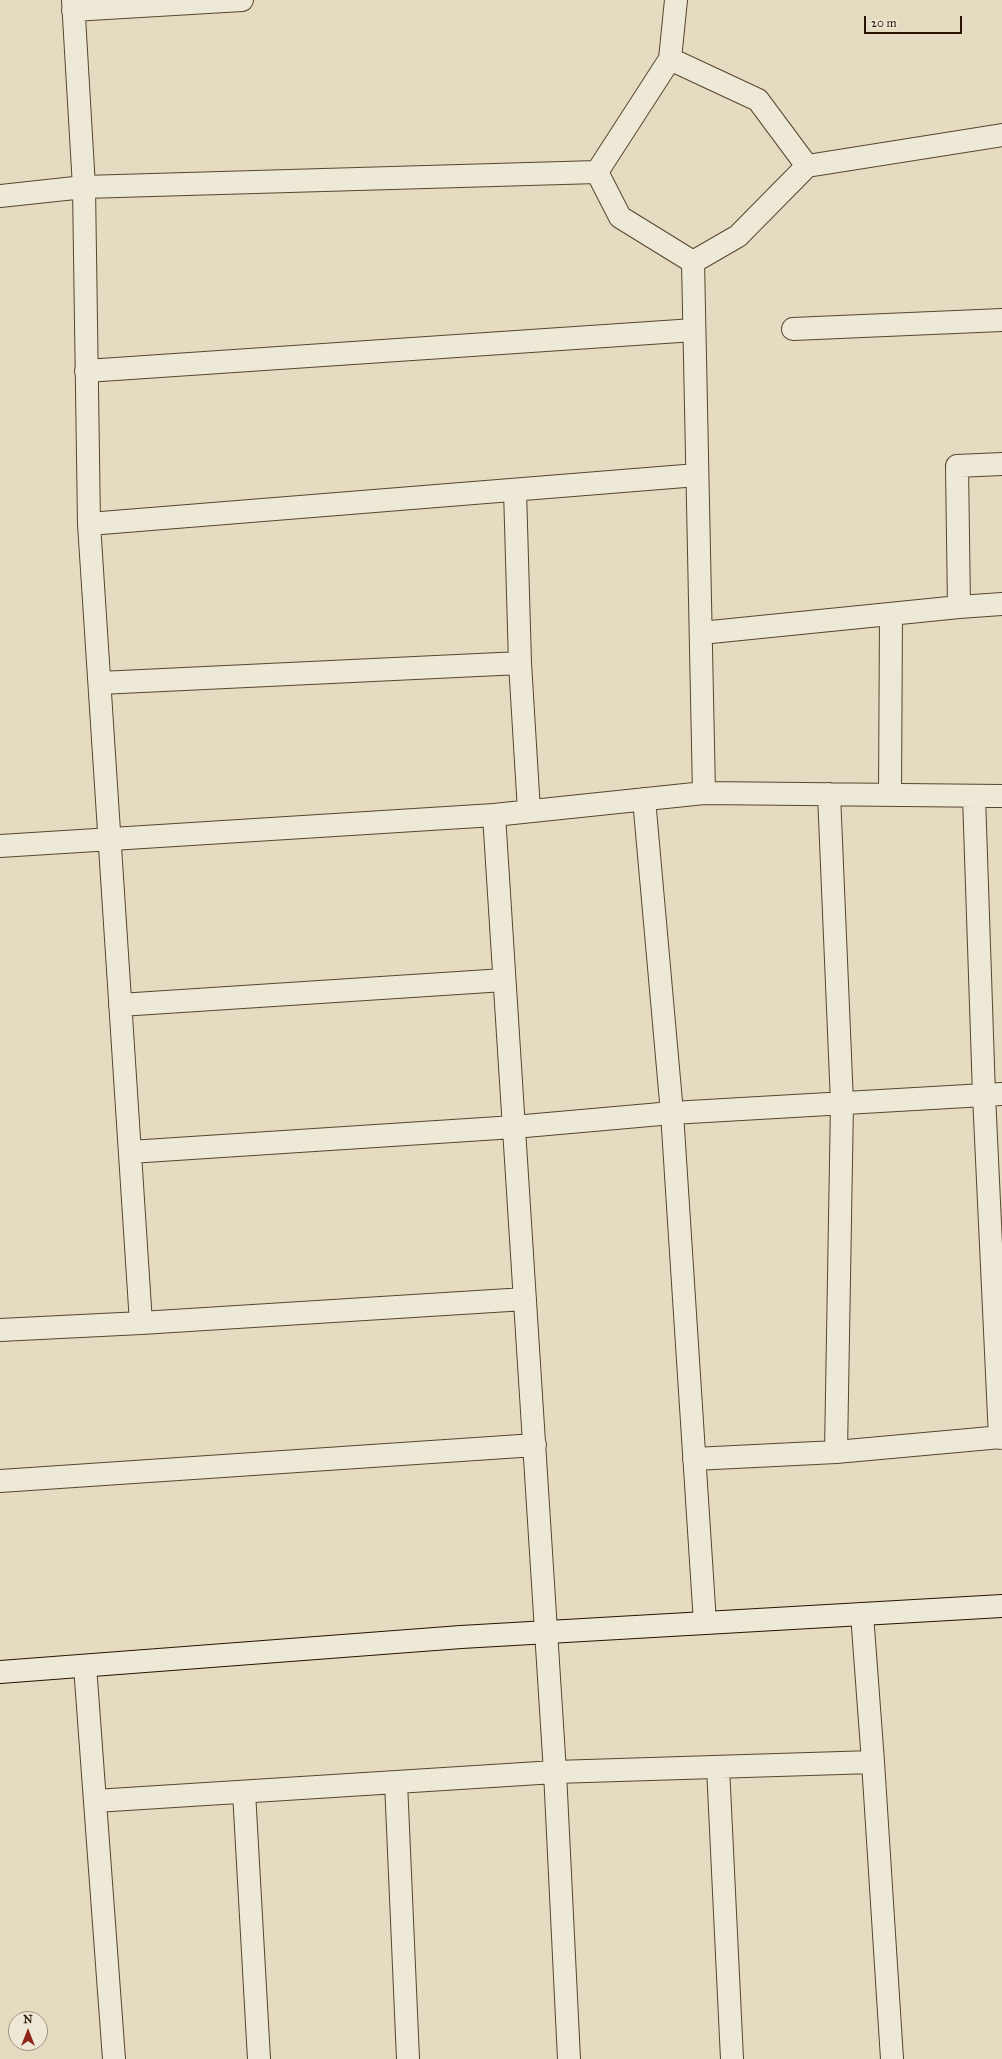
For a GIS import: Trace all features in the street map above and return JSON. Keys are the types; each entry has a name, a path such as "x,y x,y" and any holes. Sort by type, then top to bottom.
{"street":[{"path":"141,1323 90,524 86,371 84,187 73,5 242,0"},
{"path":"597,172 670,59 676,0"},
{"path":"670,59 758,100 807,166"},
{"path":"693,262 738,236 807,166 1002,135"},
{"path":"0,196 84,187 597,172"},
{"path":"597,172 620,217 693,262"},
{"path":"693,262 704,793"},
{"path":"792,329 1002,320"},
{"path":"86,371 694,330"},
{"path":"959,607 957,466 1002,464"},
{"path":"90,524 698,475"},
{"path":"515,490 520,663 529,811"},
{"path":"701,633 1002,604"},
{"path":"890,794 891,614"},
{"path":"100,683 520,663"},
{"path":"0,846 494,815 704,793 1002,796"},
{"path":"829,794 842,1103 836,1452"},
{"path":"694,1459 836,1452 1001,1438 993,1094 974,796"},
{"path":"644,799 672,1113 705,1623"},
{"path":"494,815 555,1772 569,2059"},
{"path":"120,1005 504,980"},
{"path":"130,1152 514,1127 672,1113 993,1094"},
{"path":"0,1330 141,1323 525,1299"},
{"path":"0,1482 534,1445"},
{"path":"0,1672 546,1632 1002,1606"},
{"path":"862,1614 892,2059"},
{"path":"85,1666 114,2059"},
{"path":"95,1801 555,1772 873,1762"},
{"path":"718,1767 732,2059"},
{"path":"396,1782 408,2059"},
{"path":"244,1792 259,2059"}]}
